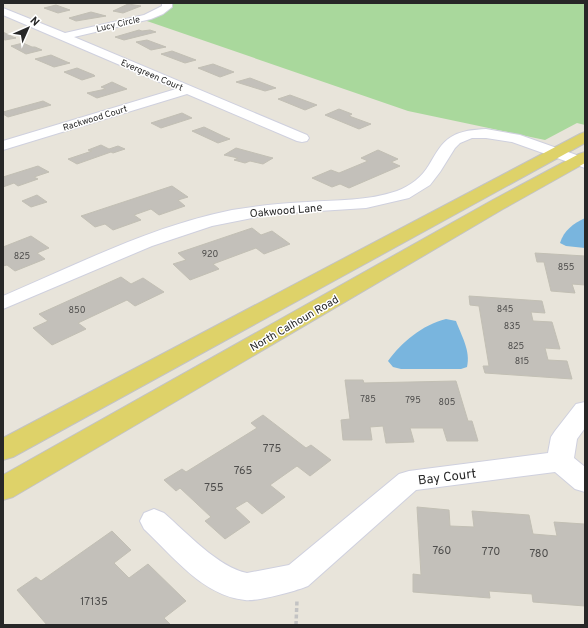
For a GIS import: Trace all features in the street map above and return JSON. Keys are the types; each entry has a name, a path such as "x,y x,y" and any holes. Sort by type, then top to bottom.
{"main road":[{"path":"3,450 585,137"},
{"name":"North Calhoun Road","path":"3,489 387,270 497,205 583,160"},
{"path":"361,257 387,270"}],"street":[{"name":"Lucy Circle","path":"63,36 148,17 164,10 167,7 167,3"},
{"name":"Evergreen Court","path":"3,11 302,138"},
{"name":"Rackwood Court","path":"3,146 187,90"},
{"name":"Oakwood Lane","path":"3,303 153,239 197,224 279,209 356,205 376,202 405,193 420,185 428,178 450,144 465,136 484,134 502,136 555,153 583,160"},
{"path":"585,410 564,437 560,461 585,482"},
{"name":"Bay Court","path":"154,521 210,572 236,585 247,587 297,577 409,481 560,461"}],"green space":[{"path":"173,3 585,3 585,125 577,123 545,140 408,111 144,20 164,13 173,7"}],"water":[{"path":"585,218 585,248 566,246 560,243 564,234 570,228"},
{"path":"446,319 456,321 463,337 468,355 467,367 461,369 401,369 393,367 388,361 413,335 429,325"}],"building":[{"path":"128,4 141,6 123,13 113,11"},
{"path":"56,5 70,10 58,13 44,8"},
{"path":"91,12 106,16 76,21 69,18"},
{"path":"139,30 150,30 156,32 124,40 115,37"},
{"path":"3,32 16,38 5,40 3,39"},
{"path":"147,40 166,47 151,50 136,42"},
{"path":"23,43 42,50 26,54 11,46"},
{"path":"172,51 196,60 185,63 161,54"},
{"path":"51,55 70,63 54,67 35,59"},
{"path":"213,64 234,72 220,77 198,68"},
{"path":"77,68 95,76 82,80 64,72"},
{"path":"250,78 276,88 265,91 236,82"},
{"path":"112,82 127,89 97,98 87,93 106,89 101,87"},
{"path":"290,95 317,105 305,110 278,99"},
{"path":"43,101 51,105 8,117 3,114 3,112"},
{"path":"339,109 352,114 349,116 371,124 359,129 325,115"},
{"path":"182,113 192,118 161,128 151,123"},
{"path":"204,127 230,139 218,143 192,131"},
{"path":"101,145 109,149 118,146 125,149 113,153 111,152 77,164 68,159 92,151 88,150"},
{"path":"236,148 273,158 263,164 250,161 245,163 234,160 238,158 224,155"},
{"path":"378,150 398,159 391,162 400,166 349,188 340,184 332,187 312,178 331,170 339,173 368,161 361,158"},
{"path":"38,166 49,172 34,177 38,179 18,186 14,183 3,187 3,177"},
{"path":"172,186 188,197 178,200 185,206 159,215 151,209 134,215 141,220 113,230 105,224 95,227 81,216"},
{"path":"37,195 47,202 31,207 22,201"},
{"path":"252,228 261,235 272,231 290,244 264,254 256,248 213,264 219,269 190,280 173,264 186,260 178,253"},
{"path":"31,236 49,248 37,253 45,259 15,271 7,265 3,266 3,247"},
{"path":"535,253 585,256 585,285 572,284 575,293 551,291 544,262 537,262"},
{"path":"121,277 131,284 143,278 164,292 135,306 127,300 78,323 86,329 52,345 33,328 48,321 39,314"},
{"path":"469,296 542,301 545,313 531,312 533,321 552,322 560,349 545,348 548,360 567,361 572,379 485,373 483,366 489,366 479,306 470,305"},
{"path":"345,380 363,380 364,383 456,381 468,421 472,421 478,441 447,441 443,428 410,428 414,442 386,443 383,426 370,427 372,440 343,440 341,420 350,419"},
{"path":"263,415 306,448 311,445 331,460 310,476 297,466 270,485 285,497 262,514 247,501 235,508 250,522 225,539 205,521 211,517 180,488 176,491 164,480 182,469 186,472 257,428 251,423"},
{"path":"417,507 449,510 450,526 474,527 472,511 529,515 533,534 557,536 554,522 584,524 585,606 533,602 532,594 489,591 490,598 413,592 413,574 421,575"},
{"path":"112,531 131,550 114,563 129,578 148,564 186,601 164,618 171,625 47,625 17,590 36,577 41,581"}]}
